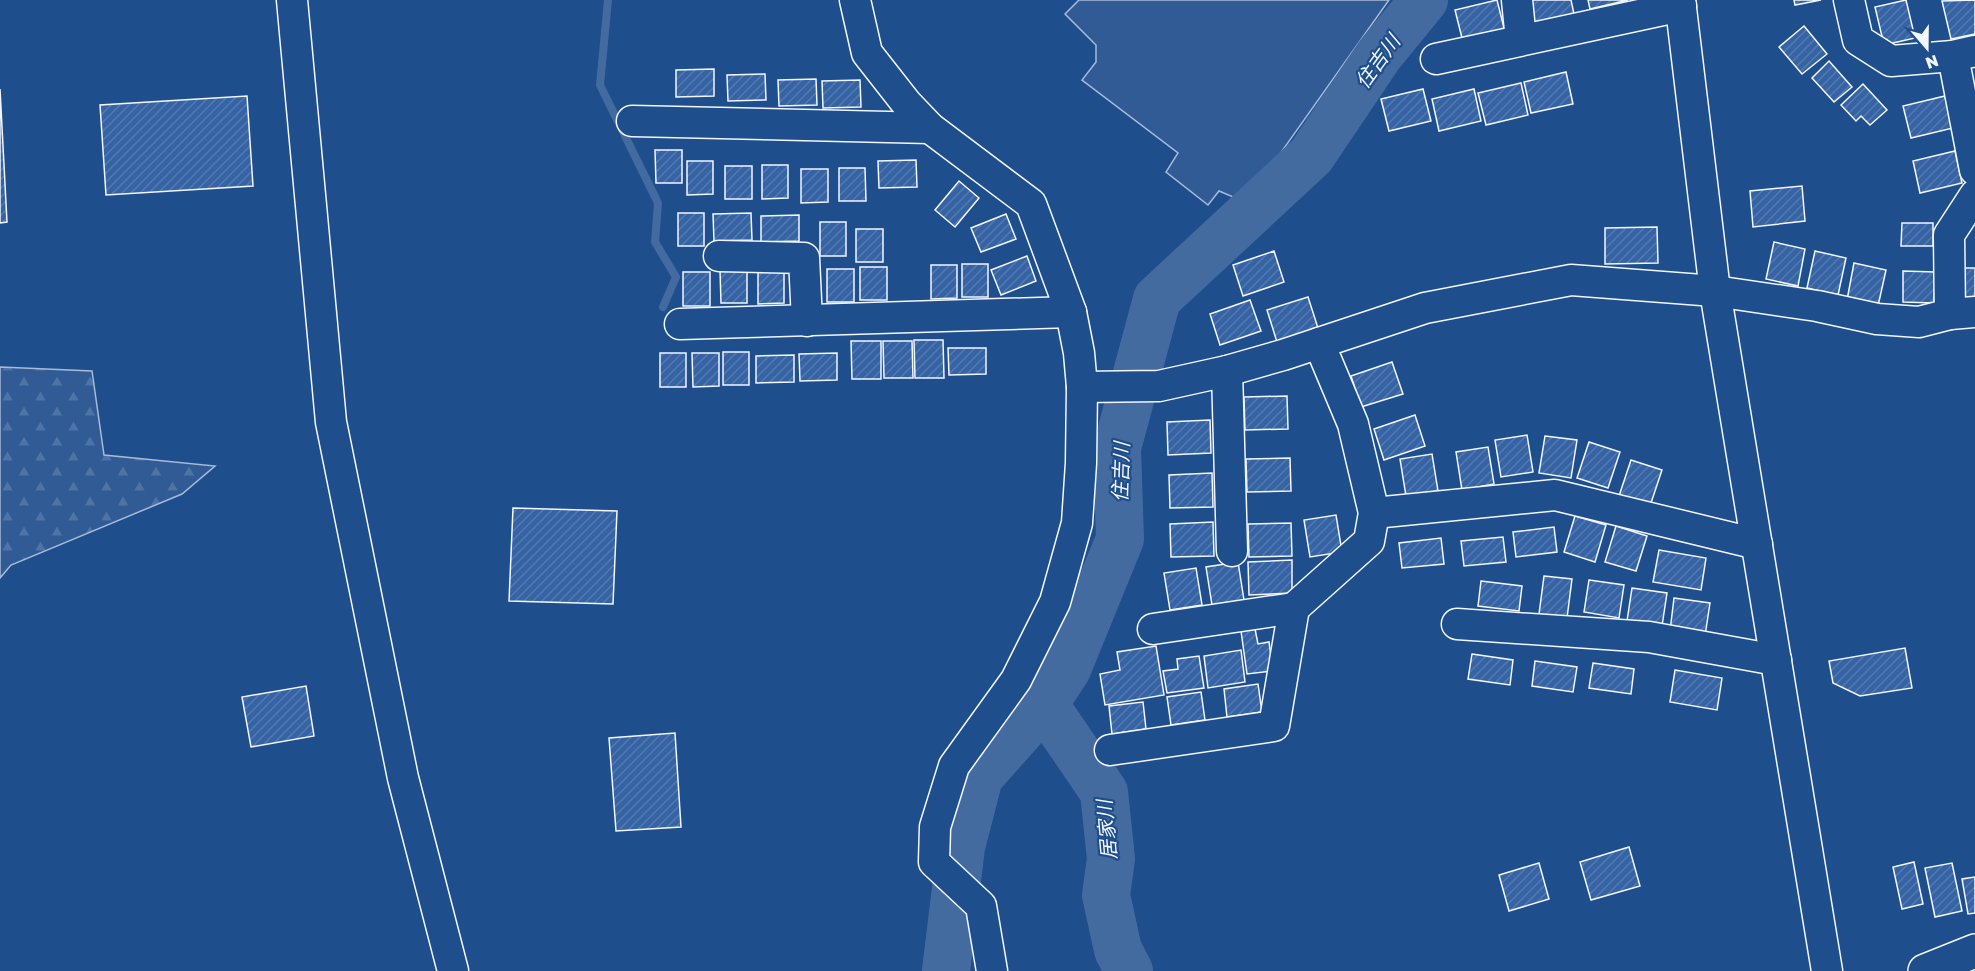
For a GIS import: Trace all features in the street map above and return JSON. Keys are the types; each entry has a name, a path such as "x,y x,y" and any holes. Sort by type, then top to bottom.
{"main road":[{"path":"1925,971 1975,951"}],"street":[{"path":"292,0 331,422 403,778 453,971"},
{"path":"855,0 867,53 930,128 1031,204 1071,312 1079,353 1096,387 1081,463 1077,523 1055,602 1016,680 954,766 935,827 934,862 981,906 992,971"},
{"path":"1517,0 1521,40"},
{"path":"1849,0 1858,39 1891,61 1964,53 1975,170"},
{"path":"1436,59 1680,3 1715,291 1827,971"},
{"path":"632,121 930,128"},
{"path":"1096,387 1159,386 1227,371 1319,344 1425,308 1571,280 1715,291 1817,306 1877,319 1919,322 1962,313 1949,235 1975,195"},
{"path":"719,256 804,258 807,321"},
{"path":"680,324 1071,312"},
{"path":"1153,629 1294,608 1369,541 1374,513 1353,424 1319,344"},
{"path":"1227,371 1232,551"},
{"path":"1374,513 1555,495 1757,544"},
{"path":"1110,750 1274,726 1294,608"},
{"path":"1457,624 1649,637 1776,660"}],"green space":[{"path":"0,367 92,371 104,455 215,466 182,494 11,565 0,578"}],"shaded area":[{"path":"1079,0 1389,0 1258,185 1240,200 1219,191 1208,205 1166,172 1178,153 1082,80 1096,62 1096,45 1065,14"}],"building":[{"path":"1497,0 1505,32 1463,42 1455,10"},
{"path":"1526,0 1571,0 1574,14 1532,24"},
{"path":"1588,0 1628,0 1590,9"},
{"path":"1794,0 1821,0 1795,5"},
{"path":"1906,0 1915,38 1884,45 1875,7"},
{"path":"1975,0 1975,34 1951,39 1942,1"},
{"path":"1804,26 1827,54 1802,74 1779,47"},
{"path":"1829,61 1852,87 1834,102 1812,78"},
{"path":"714,69 714,96 676,97 676,70"},
{"path":"1566,72 1573,104 1531,113 1524,82"},
{"path":"765,74 766,100 728,101 727,75"},
{"path":"816,79 817,105 779,106 778,80"},
{"path":"860,80 861,107 823,108 822,81"},
{"path":"1521,83 1528,115 1486,125 1478,93"},
{"path":"1863,84 1887,110 1870,125 1861,116 1856,121 1841,105"},
{"path":"0,89 7,222 0,223"},
{"path":"1423,89 1431,121 1389,131 1381,99"},
{"path":"1474,89 1481,121 1439,131 1432,99"},
{"path":"247,96 253,186 106,195 100,105"},
{"path":"1945,96 1953,128 1911,138 1903,106"},
{"path":"655,150 682,150 682,183 656,183"},
{"path":"1955,151 1962,183 1920,193 1913,161"},
{"path":"916,160 917,187 879,188 878,161"},
{"path":"687,161 713,161 713,194 687,195"},
{"path":"762,165 788,165 788,198 762,199"},
{"path":"725,166 752,166 752,199 725,199"},
{"path":"839,168 865,168 866,201 839,201"},
{"path":"801,169 828,169 828,202 801,203"},
{"path":"959,181 979,198 955,227 935,210"},
{"path":"1802,186 1805,221 1753,227 1750,191"},
{"path":"678,213 704,213 704,246 678,246"},
{"path":"751,213 752,240 714,241 713,214"},
{"path":"1006,214 1016,239 981,252 971,228"},
{"path":"799,215 799,241 761,242 761,216"},
{"path":"820,222 846,222 846,256 820,256"},
{"path":"1902,223 1933,223 1933,246 1901,246"},
{"path":"1657,227 1658,263 1605,264 1605,228"},
{"path":"856,229 883,229 883,262 856,262"},
{"path":"1774,242 1805,249 1798,286 1766,279"},
{"path":"1274,251 1284,282 1243,296 1233,265"},
{"path":"1815,251 1846,258 1838,295 1807,288"},
{"path":"1027,256 1036,281 1001,295 991,270"},
{"path":"1854,263 1886,270 1878,306 1847,300"},
{"path":"962,264 988,264 988,297 962,297"},
{"path":"931,265 957,265 957,298 931,299"},
{"path":"860,267 887,267 887,300 860,300"},
{"path":"1963,268 1975,268 1975,299 1962,299"},
{"path":"827,269 854,269 854,302 827,302"},
{"path":"720,270 747,270 747,303 721,303"},
{"path":"758,270 784,270 784,303 758,304"},
{"path":"1903,271 1935,272 1934,303 1903,302"},
{"path":"683,272 710,272 710,306 683,306"},
{"path":"1308,297 1318,328 1277,342 1267,310"},
{"path":"1250,300 1261,331 1220,345 1210,314"},
{"path":"914,340 943,340 944,378 915,378"},
{"path":"851,341 881,341 881,379 852,379"},
{"path":"883,341 912,341 913,378 884,378"},
{"path":"948,348 986,348 986,374 949,375"},
{"path":"723,352 749,352 749,385 723,385"},
{"path":"660,353 686,353 686,387 660,387"},
{"path":"692,353 719,353 719,386 693,387"},
{"path":"837,353 837,380 800,381 799,354"},
{"path":"794,355 794,382 756,383 756,356"},
{"path":"1392,362 1403,394 1361,407 1351,376"},
{"path":"1287,396 1288,429 1245,430 1244,397"},
{"path":"1415,415 1425,446 1384,460 1374,429"},
{"path":"1210,420 1211,453 1168,455 1167,422"},
{"path":"1527,435 1533,472 1501,477 1495,440"},
{"path":"1545,436 1577,440 1571,478 1539,473"},
{"path":"1589,442 1620,452 1608,488 1577,478"},
{"path":"1488,447 1494,484 1462,490 1456,452"},
{"path":"1432,454 1438,491 1406,496 1400,459"},
{"path":"1290,458 1291,491 1247,492 1246,459"},
{"path":"1631,460 1662,470 1650,506 1619,496"},
{"path":"1212,473 1213,507 1170,508 1169,475"},
{"path":"513,508 617,511 613,604 509,601"},
{"path":"1336,515 1342,552 1310,557 1304,520"},
{"path":"1575,516 1606,525 1595,562 1564,552"},
{"path":"1213,522 1214,556 1171,557 1170,524"},
{"path":"1291,523 1292,556 1249,557 1248,524"},
{"path":"1616,526 1647,536 1636,571 1605,562"},
{"path":"1554,527 1557,552 1516,557 1513,532"},
{"path":"1503,537 1506,562 1464,566 1461,541"},
{"path":"1441,538 1444,564 1402,568 1399,543"},
{"path":"1659,550 1706,558 1701,590 1653,582"},
{"path":"1292,560 1292,593 1249,595 1248,562"},
{"path":"1238,562 1244,600 1212,605 1206,567"},
{"path":"1196,568 1202,605 1170,610 1164,573"},
{"path":"1544,576 1572,579 1567,618 1539,614"},
{"path":"1589,580 1624,585 1619,618 1584,612"},
{"path":"1481,581 1522,586 1519,611 1478,606"},
{"path":"1632,588 1667,593 1662,626 1627,621"},
{"path":"1674,598 1710,603 1705,636 1670,631"},
{"path":"1255,629 1258,644 1269,642 1273,671 1247,674 1241,631"},
{"path":"1156,646 1164,695 1105,705 1100,674 1120,670 1117,652"},
{"path":"1905,648 1912,688 1860,696 1833,683 1829,661"},
{"path":"1241,650 1245,682 1208,688 1204,656"},
{"path":"1472,654 1513,660 1510,685 1468,679"},
{"path":"1199,656 1204,688 1167,693 1163,671 1178,669 1177,659"},
{"path":"1535,661 1577,667 1573,692 1532,686"},
{"path":"1593,663 1634,669 1631,694 1589,688"},
{"path":"1675,670 1722,678 1717,710 1670,702"},
{"path":"1258,684 1262,712 1227,717 1224,689"},
{"path":"306,686 314,736 251,747 242,697"},
{"path":"1201,692 1205,720 1171,725 1167,697"},
{"path":"1143,702 1146,729 1112,734 1109,706"},
{"path":"675,733 681,827 616,831 609,738"},
{"path":"1629,847 1640,886 1591,900 1580,862"},
{"path":"1914,862 1923,904 1902,909 1893,867"},
{"path":"1539,863 1549,899 1509,911 1499,875"},
{"path":"1952,863 1962,911 1935,917 1925,868"},
{"path":"1975,877 1975,913 1968,914 1962,879"}],"waterway":[{"path":"608,0 600,85 658,203 655,242 676,277 663,307"},
{"name":"住吉川","path":"946,971 961,847 979,777 1044,704 1067,669 1120,539 1117,448 1157,299 1311,156 1379,55 1424,0"},
{"name":"居家川","path":"1044,704 1104,792 1111,859 1106,895 1118,950 1129,971"}]}
